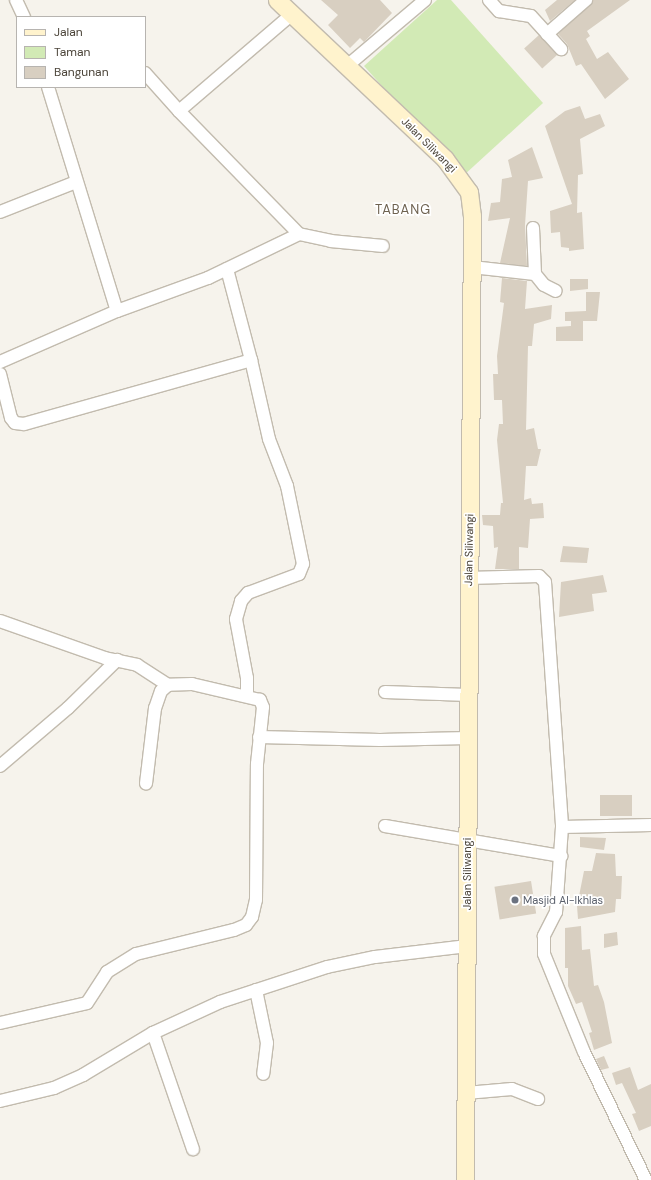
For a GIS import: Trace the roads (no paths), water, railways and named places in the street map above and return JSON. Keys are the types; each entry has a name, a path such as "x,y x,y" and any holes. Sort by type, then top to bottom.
{"main road":[{"name":"Jalan Siliwangi","path":"277,0 347,66 459,176 468,192 472,216 468,578 465,1180"}],"street":[{"path":"16,0 24,16"},
{"path":"347,66 425,0"},
{"path":"489,0 499,11 531,16 561,49"},
{"path":"547,34 586,0"},
{"path":"179,111 292,14"},
{"path":"146,74 179,111 299,234 331,241 383,246"},
{"path":"48,88 76,182 117,311"},
{"path":"0,212 76,182"},
{"path":"533,228 535,274 544,285 556,291"},
{"path":"0,362 117,311 227,269 299,234"},
{"path":"472,267 535,274"},
{"path":"227,269 269,439 288,486 303,564 299,574 248,593 237,610 236,629 246,666 246,695"},
{"path":"0,374 11,418 15,423 24,424 250,360"},
{"path":"468,578 539,576 545,582 562,827 556,912 542,945 545,963 584,1052 646,1180"},
{"path":"0,621 116,660 138,665 168,685 192,684 246,695 260,700 263,707 259,737 256,900 249,921 234,930 136,954 108,972 87,1002 0,1023"},
{"path":"0,766 68,708 116,660"},
{"path":"146,783 155,708 161,691 168,685"},
{"path":"385,692 468,695"},
{"path":"259,737 380,740 468,738"},
{"path":"562,827 651,825"},
{"path":"385,826 561,856"},
{"path":"0,1101 47,1090 83,1075 153,1033 220,1002 256,990 354,962 467,946"},
{"path":"256,990 267,1043 262,1074"},
{"path":"153,1033 193,1149"},
{"path":"466,1093 512,1089 538,1099"}],"place":[{"name":"Masjid Al-Ikhlas","path":"515,900"}],"district":[{"name":"TABANG","path":"403,210"}]}
